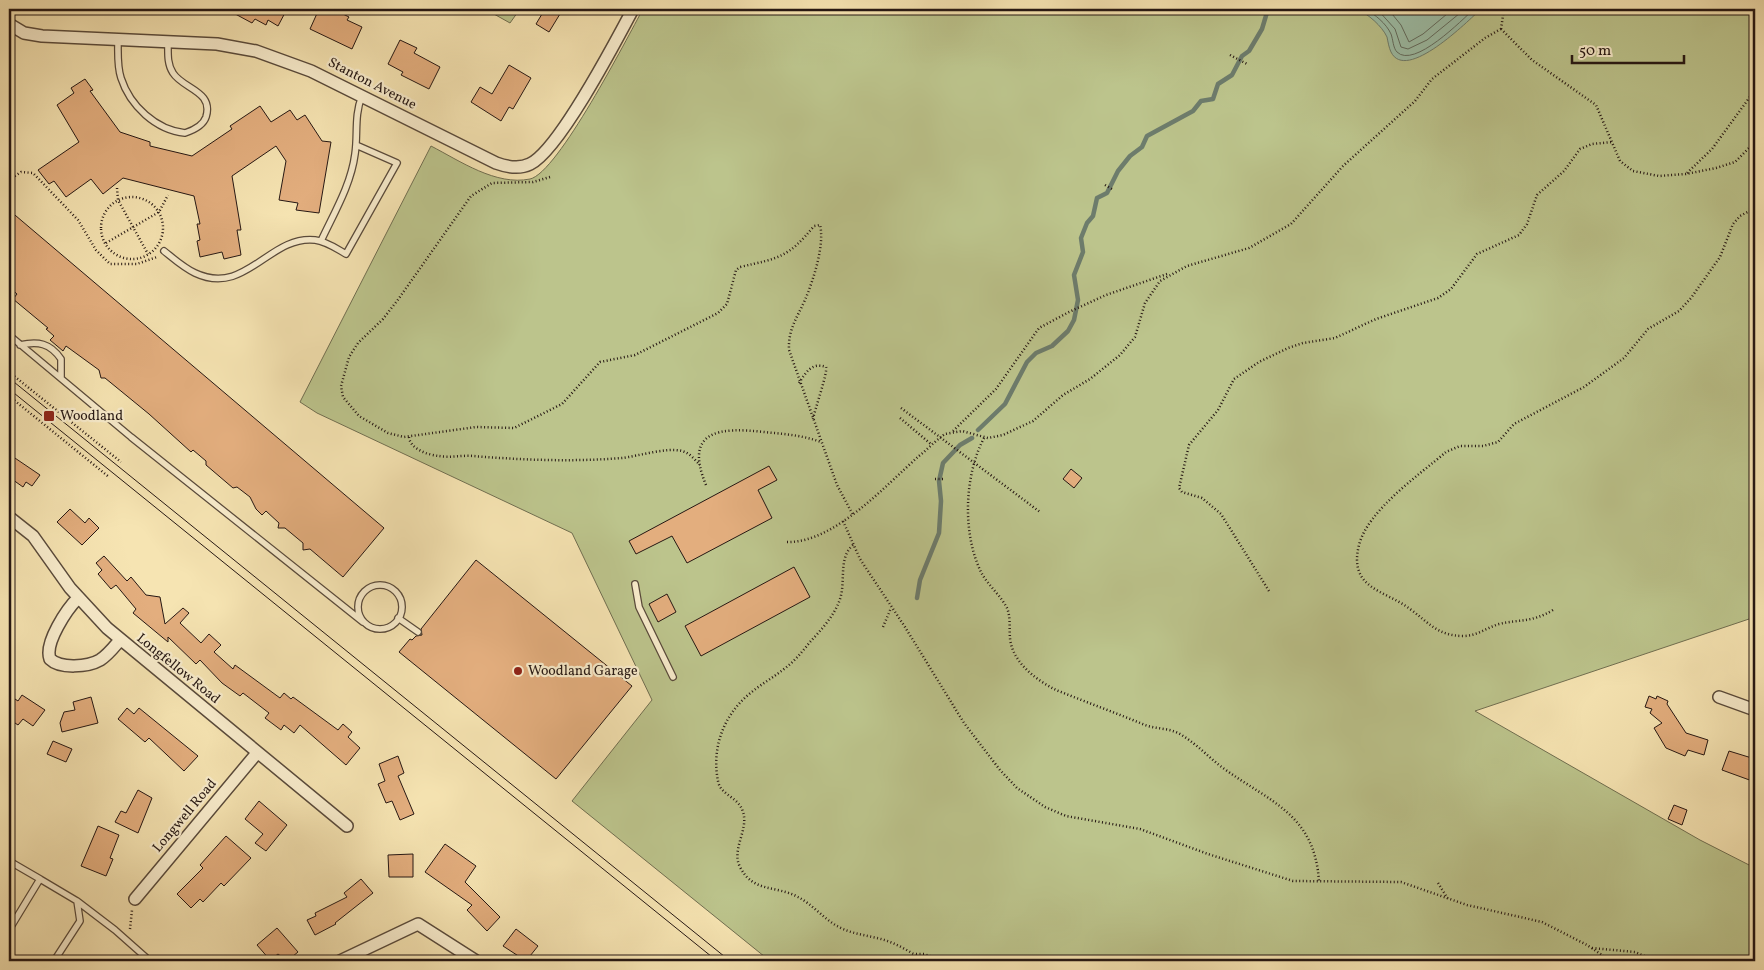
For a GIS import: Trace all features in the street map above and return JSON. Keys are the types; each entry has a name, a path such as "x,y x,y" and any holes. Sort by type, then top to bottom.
{"street":[{"name":"Stanton Avenue","path":"9,24 32,35 217,44 256,51 298,64 496,163 513,167 527,166 539,157 568,119 600,69 633,9"},
{"name":"Longfellow Road","path":"9,516 34,536 78,598 120,640 347,826"},
{"path":"78,598 61,620 49,648 50,659 58,665 97,661 108,654 120,640"},
{"path":"1719,697 1755,710"},
{"name":"Longwell Road","path":"135,899 257,753"},
{"path":"340,961 418,924 476,961"}],"lane":[{"path":"118,40 120,77 131,99 155,122 185,133 202,124 206,119 207,107 202,95 181,82 172,72 168,60 168,42"},
{"path":"322,241 346,188 356,145 357,112 362,96"},
{"path":"164,251 197,274 223,278 241,274 294,242 322,241 346,254 397,163 356,145"},
{"path":"9,335 131,437 363,622 373,628 380,629 391,626 398,618 401,605 397,594 388,588 377,586 366,591 359,600 358,611 363,622"},
{"path":"20,345 38,342 47,346 61,359 61,378"},
{"path":"636,584 639,607 674,677"},
{"path":"398,618 418,632"},
{"path":"9,861 77,901 131,943 150,961"},
{"path":"9,930 40,879"},
{"path":"54,961 80,921 77,901"}],"path":[{"path":"1501,29 1504,9"},
{"path":"1501,29 1532,60 1596,105 1620,161 1633,171 1659,176 1686,174 1716,168 1735,162 1755,142"},
{"path":"787,542 798,543 826,532 853,515 932,444 952,431 996,389 1039,328 1081,306 1171,273 1249,248 1290,224 1343,166 1415,101 1432,79 1485,38 1501,29"},
{"path":"1230,55 1247,64"},
{"path":"1686,174 1712,149 1755,90"},
{"path":"1269,591 1221,514 1202,498 1182,492 1179,488 1189,445 1218,410 1230,384 1259,362 1283,350 1303,343 1335,338 1376,319 1438,298 1451,289 1477,254 1519,235 1526,224 1537,195 1564,171 1580,149 1592,144 1612,142"},
{"path":"9,180 21,172 33,174 78,220 96,250 110,264 137,264 148,261 164,251"},
{"path":"550,177 526,182 492,183 471,196 397,301 358,343 349,356 340,386 343,397 350,407 359,416 388,434 409,436 476,428 508,429 551,411 568,400 589,372 600,362 635,355 718,313 727,304 736,270 740,266 788,253 817,224 821,227 821,237 810,288 793,321 788,336 789,350 799,383 840,493 853,515"},
{"path":"1105,185 1112,189"},
{"path":"117,188 118,200 148,254"},
{"path":"106,244 159,212 168,194"},
{"path":"128,197 139,197 150,202 159,212 163,224 162,235 158,244 148,254 138,258 123,257 106,244 101,227 103,217 109,207 118,200 128,197"},
{"path":"1553,610 1540,617 1500,624 1480,634 1464,636 1443,633 1432,628 1405,606 1377,592 1363,580 1358,552 1364,531 1378,510 1446,452 1460,446 1483,446 1498,442 1514,424 1584,387 1624,358 1648,329 1679,311 1691,298 1720,257 1733,224 1740,216 1755,208"},
{"path":"952,431 962,430 984,438 1003,435 1034,421 1063,395 1090,379 1120,355 1135,337 1139,318 1149,294 1160,280 1171,273"},
{"path":"799,383 810,368 818,365 826,367 827,376 819,393 813,420"},
{"path":"9,372 121,462"},
{"path":"9,396 109,477"},
{"path":"901,408 1040,512"},
{"path":"900,418 932,444"},
{"path":"706,485 698,454 707,437 716,432 731,429 801,436 821,442"},
{"path":"409,436 410,441 416,448 438,456 471,456 535,461 622,458 676,450 689,454 700,466"},
{"path":"984,438 973,462 969,481 972,548 988,584 1007,608 1011,645 1020,662 1046,685 1056,690 1147,725 1178,733 1223,768 1280,804 1297,823 1313,850 1319,882"},
{"path":"934,479 943,479"},
{"path":"843,521 853,545 891,608 984,751 1017,788 1036,802 1066,816 1140,829 1293,881 1401,882 1448,899 1542,922 1611,961"},
{"path":"853,545 845,555 840,600 821,630 790,665 747,696 724,726 716,747 718,783 724,792 739,803 742,810 744,825 738,849 738,860 742,870 751,882 760,888 796,896 836,926 861,935 883,939 915,954 924,961"},
{"path":"883,627 891,608"},
{"path":"1438,883 1448,899"},
{"path":"131,943 130,926 135,899"},
{"path":"1591,948 1635,952 1656,961"},
{"path":"915,954 924,954 944,961"}],"green space":[{"path":"485,9 520,9 510,23"},
{"path":"643,9 1755,9 1755,617 1475,711 1700,840 1755,868 1755,961 770,961 572,801 652,700 572,533 317,413 300,402 431,146 491,176 517,180 530,179 542,171 574,130 608,74"}],"water":[{"path":"1357,9 1481,9 1437,47 1410,60 1399,60 1391,52 1387,37 1382,29 1370,17"}],"building":[{"path":"226,9 287,9 278,26 268,20 266,25 255,19 252,23"},
{"path":"319,9 333,9 349,17 347,20 362,27 352,49 310,29"},
{"path":"545,9 563,9 549,32 536,24"},
{"path":"400,40 417,48 414,53 440,67 429,89 401,75 403,72 388,64"},
{"path":"509,65 531,78 513,109 509,107 501,121 471,102 480,87 492,94"},
{"path":"85,79 93,90 90,91 120,132 150,142 150,146 192,156 232,129 230,126 260,106 271,122 290,110 297,120 305,115 322,141 331,142 319,213 296,210 298,203 279,200 286,161 276,146 232,176 241,230 237,230 241,255 224,259 222,252 200,257 197,241 200,240 197,224 200,224 194,196 123,178 103,194 91,179 66,197 54,181 49,184 38,170 79,142 57,105 74,93 71,88"},
{"path":"9,210 384,528 343,577 310,549 303,550 303,543 285,528 278,528 279,523 266,511 262,515 256,509 250,497 237,487 233,488 206,465 206,461 193,450 191,452 149,414 105,378 101,378 99,370 66,346 63,351 50,340 54,336 46,329 48,328 13,299 17,294 9,287"},
{"path":"9,454 40,475 32,486 26,482 23,487 9,477"},
{"path":"769,466 777,480 758,490 772,518 687,563 672,536 636,554 629,541"},
{"path":"1071,469 1082,478 1074,488 1063,479"},
{"path":"70,509 85,523 89,518 99,528 82,545 57,522"},
{"path":"104,556 127,581 131,577 146,595 160,597 165,624 183,608 189,613 180,623 201,643 209,634 221,645 214,652 233,669 235,665 280,698 284,693 291,699 293,697 338,730 343,724 352,732 348,737 360,748 346,765 300,725 294,733 284,725 281,730 265,718 269,713 243,693 240,696 222,683 200,660 196,664 168,637 168,642 133,613 136,609 116,585 111,589 98,574 102,570 96,563"},
{"name":"Woodland Garage","path":"476,560 632,686 556,779 399,652 410,639 412,640 416,636 422,635 421,629"},
{"path":"794,567 810,597 701,656 685,626"},
{"path":"667,594 676,612 658,622 649,604"},
{"path":"9,695 18,701 22,695 45,710 33,726 23,719 18,725 9,719"},
{"path":"1649,696 1656,699 1657,696 1668,701 1667,704 1686,733 1708,740 1704,755 1688,750 1685,756 1666,748 1654,728 1662,723 1650,713 1652,709 1645,707"},
{"path":"91,697 98,723 62,732 60,723 64,712 75,710 73,702"},
{"path":"127,708 134,714 139,708 198,756 184,771 149,738 145,742 118,719"},
{"path":"53,741 72,749 66,762 47,754"},
{"path":"1729,751 1755,759 1755,782 1722,770"},
{"path":"398,756 404,773 398,776 414,814 400,820 392,801 386,803 378,784 385,781 379,764"},
{"path":"138,790 152,798 138,833 115,822 121,811 126,813"},
{"path":"259,801 287,825 266,851 255,843 263,834 245,819"},
{"path":"1674,805 1687,810 1682,825 1668,819"},
{"path":"98,826 119,835 110,858 113,859 106,876 81,866"},
{"path":"226,836 251,858 224,886 221,883 203,902 200,899 191,908 177,894 203,868 200,865"},
{"path":"445,844 476,866 465,882 500,917 487,931 467,910 472,905 425,872"},
{"path":"413,854 413,877 389,877 388,855"},
{"path":"361,879 373,893 336,924 315,935 307,920 316,916 315,913 347,897 344,893"},
{"path":"277,928 298,952 287,961 278,954 270,960 257,945"},
{"path":"516,929 538,946 526,961 503,946"}],"waterway":[{"path":"978,430 1005,404 1027,362 1036,353 1052,346 1068,331 1074,320 1078,300 1074,275 1083,252 1081,238 1087,223 1093,216 1097,198 1107,193 1118,171 1130,156 1142,147 1147,136 1193,111 1201,101 1213,99 1218,84 1232,75 1242,56 1249,51 1262,29 1268,9"},
{"path":"917,598 920,580 939,533 941,501 939,481 943,463 960,445 972,438"}],"tram line":[{"path":"9,378 730,961"},
{"path":"9,389 717,961"}],"place":[{"name":"Woodland","path":"49,416"},
{"name":"Woodland Garage","path":"518,671"}]}
